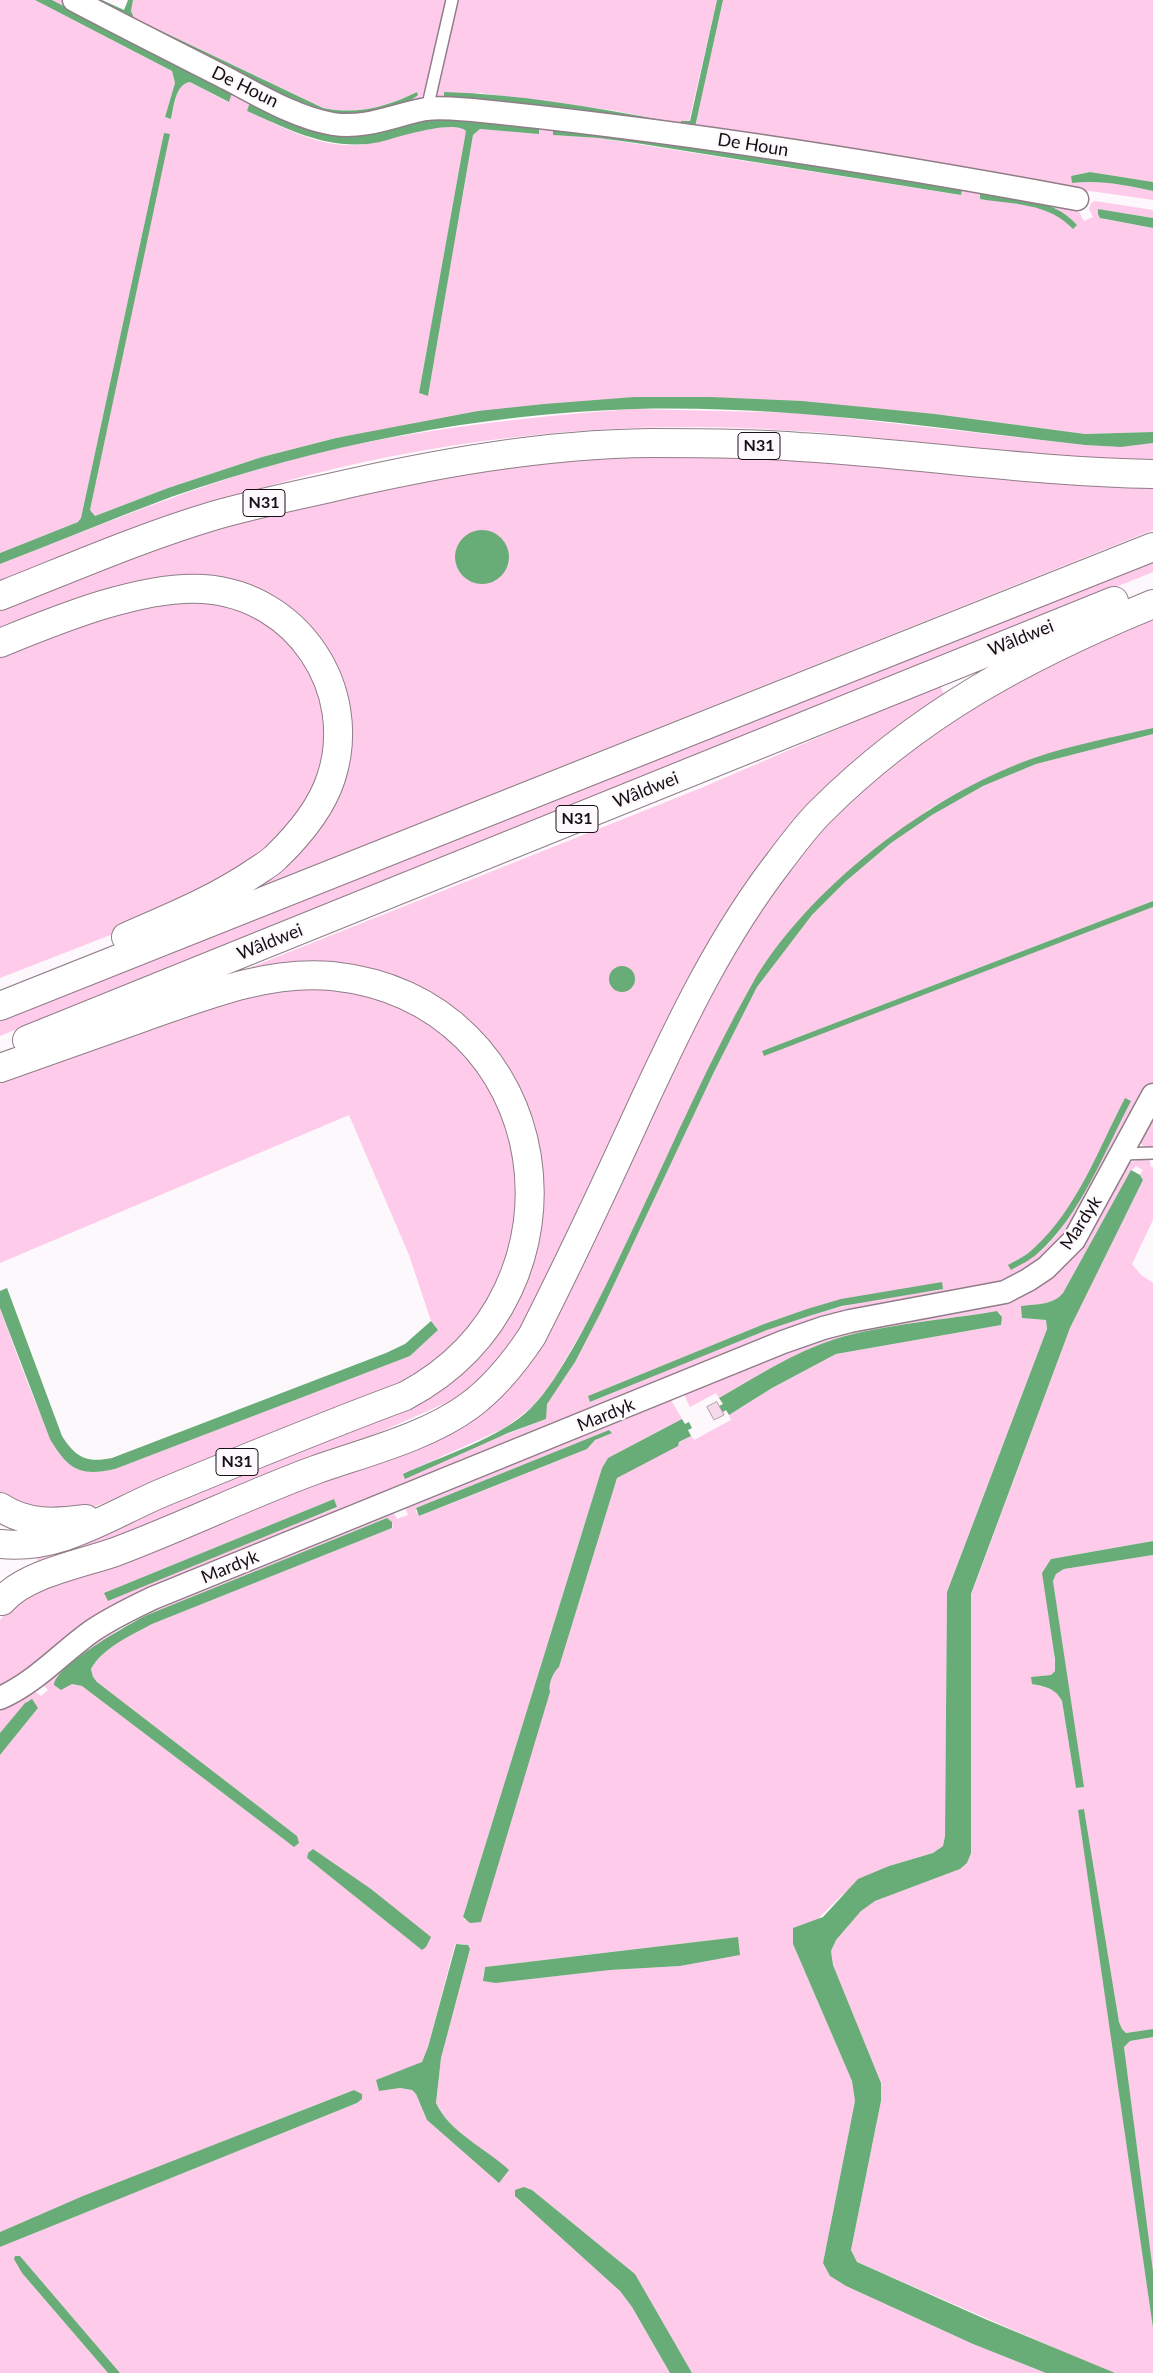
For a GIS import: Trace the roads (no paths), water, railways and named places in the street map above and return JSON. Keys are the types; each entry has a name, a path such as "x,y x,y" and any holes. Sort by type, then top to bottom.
{"highway":[{"name":"N31","path":"0,596 108,553 216,515 367,479 473,459 524,452 650,444 797,446 997,466 1094,473 1153,474"},
{"name":"Wâldwei","path":"0,1006 1153,547"},
{"name":"Wâldwei","path":"0,1051 1153,586"},
{"name":"N31","path":"0,643 50,622 142,594 185,588 223,592 259,603 280,616 298,631 318,657 328,678 336,708 338,743 336,761 324,795 312,816 274,859 239,883 201,903 113,943 61,982"},
{"name":"N31","path":"1,1590 22,1569 37,1567 53,1570 84,1562 315,1470 382,1448 437,1424 467,1407 489,1389 512,1366 532,1336 668,1051 718,952 749,901 818,814 908,734 952,704 1034,657 1153,604"},
{"name":"N31","path":"0,1068 224,990 272,978 332,976 374,985 407,998 431,1011 454,1028 475,1048 495,1073 511,1101 522,1130 529,1167 531,1202 527,1236 516,1274 501,1306 484,1331 451,1366 422,1387 405,1396 130,1506 58,1540 19,1546 0,1544"},
{"name":"N31","path":"0,1507 30,1520 59,1522 87,1519 130,1506"}],"street":[{"name":"De Houn","path":"74,0 249,90 319,120 333,124 362,125 427,109 467,110 658,130 1077,199"},
{"name":"Mardyk","path":"0,1698 32,1679 92,1631 113,1618 154,1598 774,1346 823,1328 850,1321 1006,1292 1046,1268 1074,1240 1153,1095"}],"lane":[{"path":"427,109 452,0"},
{"path":"1122,1154 1153,1153"}]}
